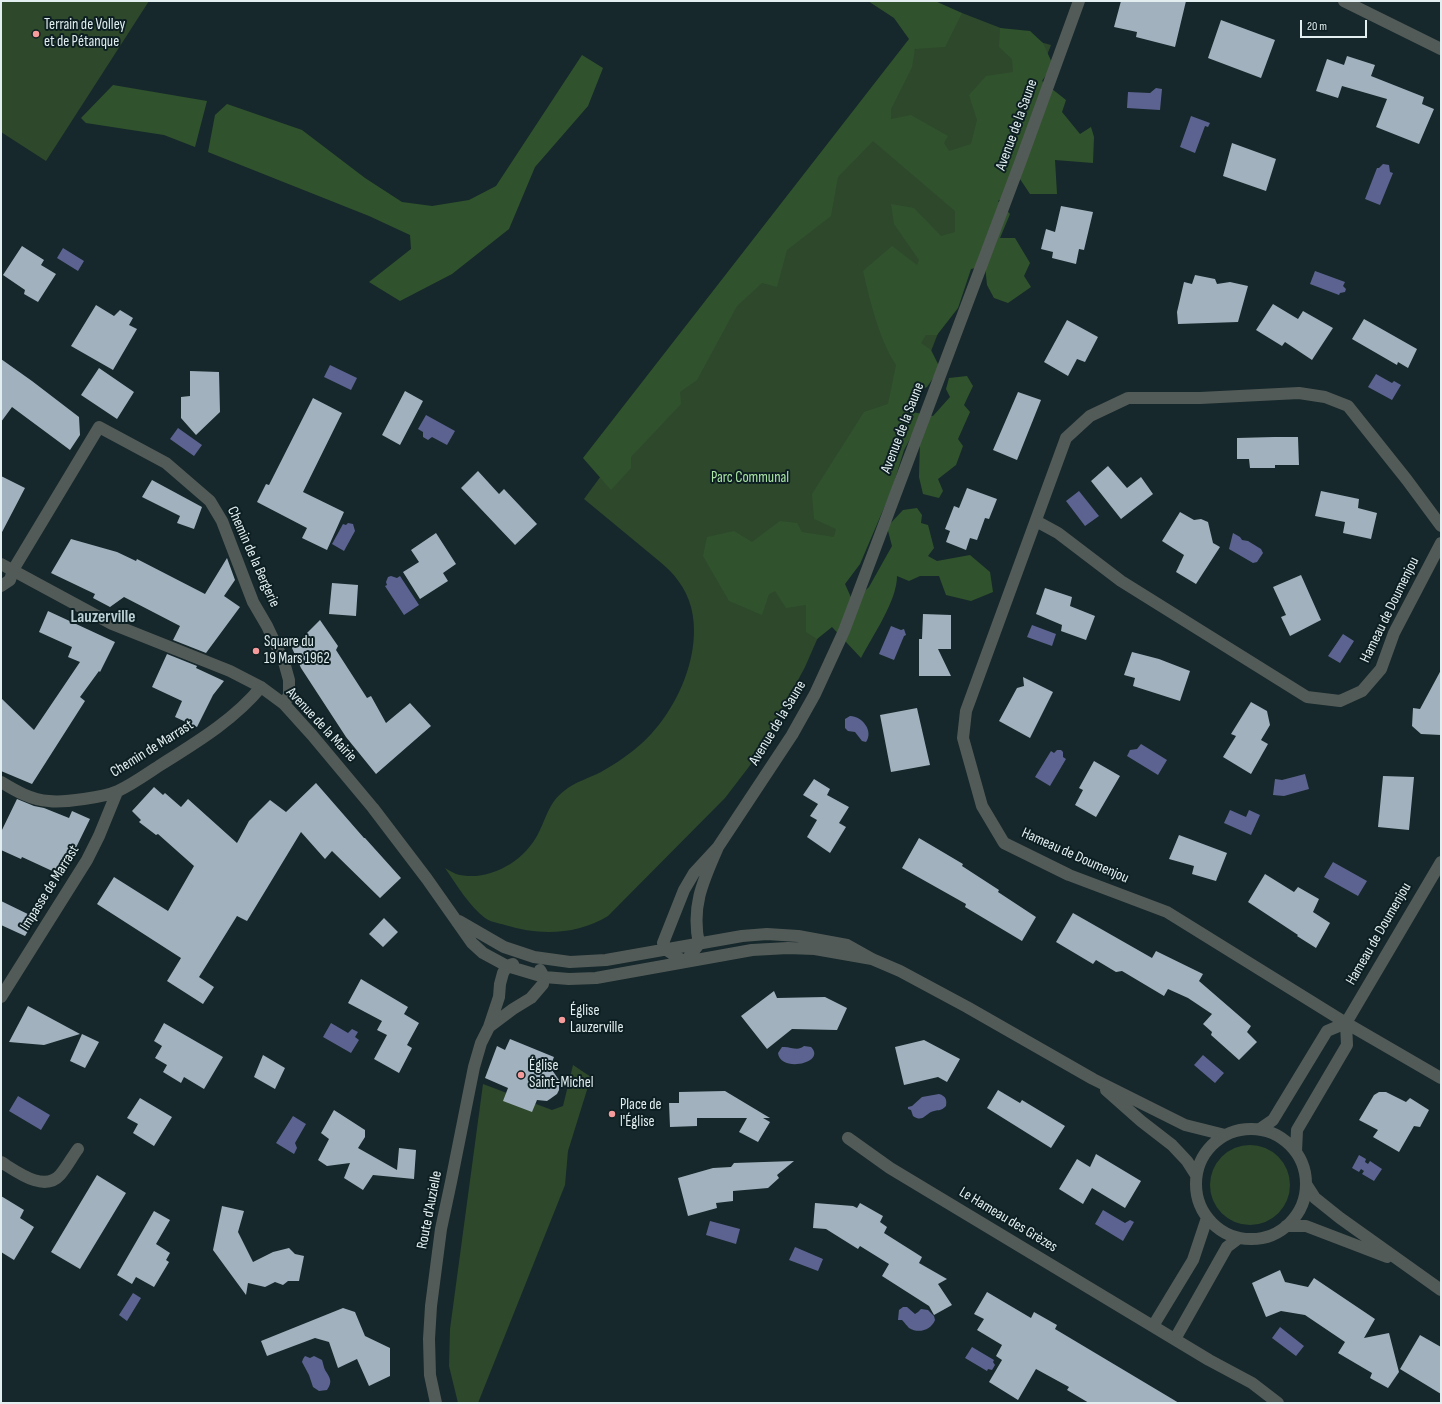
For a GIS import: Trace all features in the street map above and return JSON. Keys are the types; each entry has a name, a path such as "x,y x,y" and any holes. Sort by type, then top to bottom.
{"street":[{"name":"Avenue de la Saune","path":"665,949 663,943 684,890 694,873 718,847 792,735 814,694 844,631 1015,178 1079,1"},
{"path":"1344,1 1441,49"},
{"name":"Hameau de Doumenjou","path":"1441,526 1407,480 1348,406 1325,397 1299,393 1200,398 1128,398 1090,416 1066,438 966,711 963,738 982,806 1004,842 1069,875 1167,912 1346,1023 1441,1078"},
{"name":"Chemin de la Bergerie","path":"13,570 99,427 166,463 210,501 222,521 253,602 267,626 284,662 289,680 290,695 284,704"},
{"name":"Hameau de Doumenjou","path":"1036,521 1058,533 1121,581 1307,697 1340,701 1362,691 1381,669 1394,633 1441,543"},
{"name":"Avenue de la Mairie","path":"1,564 112,624 230,671 261,688 284,704 373,808 457,920 472,943 483,953 506,966 544,977 569,979 596,978 752,950 788,948 815,949 872,959"},
{"path":"1,586 10,580 13,570"},
{"name":"Chemin de Marrast","path":"1,782 32,798 49,801 70,801 117,792 190,747 230,717 261,688"},
{"name":"Impasse de Marrast","path":"1,997 87,860 99,836 117,792"},
{"name":"Avenue de la Saune","path":"699,944 696,913 700,893 718,847"},
{"name":"Hameau de Doumenjou","path":"1346,1023 1441,862"},
{"name":"Avenue de la Mairie","path":"457,920 504,947 534,958"},
{"path":"506,966 534,958 570,962 599,960 761,934 798,936 847,945 872,959 900,971 967,1007 1093,1079 1185,1125 1226,1135"},
{"path":"665,949 685,962 699,944"},
{"path":"534,958 544,977"},
{"name":"Route d'Auzielle","path":"436,1403 430,1375 429,1339 431,1306 441,1229 474,1067 481,1043 489,1027 499,997 500,984 506,966"},
{"name":"Route d'Auzielle","path":"489,1027 531,998 543,984 544,977"},
{"path":"1260,1129 1273,1120 1327,1031 1346,1023 1347,1045 1297,1130 1296,1152"},
{"path":"1093,1079 1141,1122 1172,1146 1186,1161 1196,1175"},
{"path":"1260,1129 1280,1137 1296,1152 1302,1162 1305,1173 1305,1196 1295,1217 1286,1226 1272,1235 1256,1239 1239,1238 1221,1230 1207,1218 1199,1205 1195,1190 1196,1175 1199,1162 1206,1151 1215,1142 1237,1130 1260,1129"},
{"name":"Le Hameau des Grèzes","path":"848,1138 890,1168 1209,1360 1252,1383 1278,1403"},
{"path":"1,1162 30,1180 48,1181 59,1176 78,1149"},
{"path":"1306,1184 1315,1198 1329,1209 1441,1290"},
{"path":"1153,1326 1193,1260 1207,1218"},
{"path":"1286,1226 1306,1226 1405,1264"},
{"path":"1175,1339 1227,1247 1239,1238"}],"green space":[{"path":"1,1 149,1 46,161 1,132"},
{"path":"868,1 935,1 962,13 945,47 915,49 912,67 891,109 891,119 911,115 948,136 944,143 949,151 971,144 977,120 969,95 986,76 1013,72 1012,59 999,47 1000,28 1030,31 1043,43 1053,65 1042,81 1066,100 1062,112 1080,134 1091,127 1094,137 1093,163 1055,160 1057,194 1030,194 1020,179 1013,191 998,201 1010,214 1000,238 1015,238 1030,263 1024,276 1031,287 1008,303 994,298 987,285 985,266 971,269 958,308 937,335 926,335 921,343 931,350 940,368 927,387 914,393 907,411 933,416 950,397 946,389 949,378 967,376 973,386 964,405 970,412 958,439 963,446 956,465 938,479 943,491 939,498 923,494 919,477 920,441 911,437 904,450 892,489 860,564 845,584 853,602 869,587 892,546 887,527 903,510 917,508 922,515 921,523 928,525 934,548 928,556 937,561 970,555 990,572 993,592 971,601 946,595 939,576 920,576 909,581 897,576 896,586 889,607 861,658 832,627 817,639 806,632 806,605 786,608 775,591 769,594 762,615 729,601 703,556 707,537 734,531 752,542 780,521 797,523 802,532 834,537 836,529 814,519 812,494 864,412 888,404 896,365 880,332 863,271 892,246 917,265 919,260 894,224 891,204 914,208 941,236 955,232 955,211 873,141 838,177 831,216 787,250 777,287 762,283 737,306 697,380 680,392 681,404 631,457 631,468 611,490 583,458 909,39 894,18"},
{"name":"Parc Communal","path":"942,13 962,13 1029,39 1051,45 826,619 805,667 760,751 725,798 608,916 583,927 558,932 518,929 487,919 469,902 445,868 456,874 468,876 492,873 503,868 524,853 532,844 551,805 559,795 573,785 601,772 618,761 634,750 648,737 661,722 673,704 682,686 689,666 693,646 694,626 691,607 683,587 664,566 584,499"},
{"path":"582,55 603,68 588,106 535,167 509,229 452,274 400,301 369,282 411,249 410,235 369,216 208,152 215,115 227,104 302,130 365,178 402,202 432,206 469,200 496,186"},
{"path":"113,85 207,101 195,147 164,135 86,123 81,118"},
{"path":"573,1065 591,1077 568,1151 565,1185 478,1403 458,1403 449,1366 450,1329 483,1084 552,1110 563,1106"},
{"path":"1250,1145 1265,1148 1278,1157 1287,1170 1290,1185 1287,1200 1278,1213 1265,1222 1250,1225 1235,1222 1222,1213 1213,1200 1210,1185 1213,1170 1222,1157 1235,1148"}],"water":[{"path":"1156,88 1162,89 1160,110 1127,108 1128,92 1150,93"},
{"path":"1191,116 1210,123 1208,127 1205,126 1195,153 1180,147"},
{"path":"1383,164 1389,165 1390,172 1393,173 1380,205 1365,199 1377,168"},
{"path":"63,248 84,261 78,271 57,258"},
{"path":"1315,271 1345,282 1343,286 1346,289 1345,292 1340,293 1339,295 1310,284"},
{"path":"330,365 357,378 351,390 324,377"},
{"path":"1376,374 1392,383 1394,381 1401,385 1392,400 1368,387"},
{"path":"426,415 455,431 447,445 432,437 428,440 423,437 423,432 418,429"},
{"path":"178,428 202,445 194,456 170,439"},
{"path":"1079,491 1099,516 1085,526 1066,501"},
{"path":"348,523 353,524 355,531 344,551 332,544 343,524 346,525"},
{"path":"1233,533 1242,540 1248,541 1261,549 1263,553 1257,562 1253,563 1229,549"},
{"path":"391,576 397,578 400,576 419,605 404,615 385,586 387,585 386,582 388,577"},
{"path":"1032,625 1056,634 1052,646 1027,637"},
{"path":"891,626 901,630 904,629 906,635 904,636 894,660 879,654"},
{"path":"1343,634 1354,641 1340,663 1328,656"},
{"path":"850,716 859,719 866,725 869,733 866,742 862,741 855,732 848,731 845,728 845,719"},
{"path":"1141,744 1167,760 1158,775 1127,756 1130,750 1137,749"},
{"path":"1057,750 1061,750 1063,752 1063,757 1066,759 1050,786 1035,777 1051,751 1054,753"},
{"path":"1305,774 1309,789 1284,796 1273,795 1275,779 1282,780"},
{"path":"1230,810 1246,817 1249,810 1260,815 1251,835 1224,823"},
{"path":"1333,862 1367,881 1358,896 1324,877"},
{"path":"331,1023 348,1033 352,1029 358,1032 355,1037 359,1040 351,1053 323,1037"},
{"path":"804,1046 811,1047 814,1053 813,1058 801,1064 786,1063 781,1059 778,1053 782,1047 799,1049"},
{"path":"1203,1055 1224,1073 1215,1083 1194,1065"},
{"path":"939,1094 945,1097 946,1100 946,1106 942,1109 933,1111 923,1118 916,1118 913,1116 911,1110 908,1109 908,1107 912,1106 922,1097"},
{"path":"18,1096 50,1115 41,1130 9,1111"},
{"path":"293,1116 306,1124 295,1143 297,1148 294,1154 276,1143"},
{"path":"1359,1155 1366,1159 1365,1162 1368,1164 1370,1161 1382,1169 1374,1181 1362,1174 1364,1171 1361,1169 1359,1172 1352,1168"},
{"path":"1103,1210 1125,1223 1130,1220 1134,1222 1123,1241 1095,1224"},
{"path":"710,1221 740,1229 736,1244 706,1235"},
{"path":"795,1247 823,1259 818,1271 789,1260"},
{"path":"133,1293 141,1298 127,1321 119,1315"},
{"path":"903,1307 907,1307 915,1314 921,1309 928,1310 934,1316 935,1320 928,1329 921,1331 913,1330 909,1328 902,1320 898,1320 899,1310"},
{"path":"1280,1327 1304,1346 1296,1356 1272,1338"},
{"path":"972,1347 994,1360 993,1362 995,1365 992,1370 988,1369 987,1371 965,1358"},
{"path":"305,1356 310,1358 314,1356 322,1360 330,1380 327,1390 319,1391 313,1387 302,1362"}],"building":[{"path":"1121,1 1186,1 1175,47 1136,37 1137,32 1114,27"},
{"path":"1221,20 1275,40 1261,78 1208,58"},
{"path":"1347,56 1375,65 1371,76 1424,97 1422,104 1434,109 1419,144 1376,127 1387,99 1342,86 1338,98 1316,91 1327,59 1344,65"},
{"path":"1232,143 1276,159 1266,191 1223,176"},
{"path":"1061,206 1093,212 1084,250 1079,249 1076,264 1052,258 1053,252 1041,249 1046,229 1055,232"},
{"path":"22,246 44,260 41,265 56,274 38,302 24,294 25,290 3,275"},
{"path":"1195,275 1215,279 1217,284 1230,282 1248,286 1238,322 1178,324 1177,312 1184,282 1192,284"},
{"path":"1273,304 1298,319 1303,311 1333,328 1312,360 1285,342 1282,346 1256,330"},
{"path":"96,305 114,316 120,310 133,318 129,325 137,329 113,370 71,346"},
{"path":"1364,319 1417,349 1408,368 1398,362 1397,365 1352,339"},
{"path":"1067,320 1098,337 1085,362 1077,359 1068,376 1044,362"},
{"path":"1,359 79,417 80,435 70,450 12,407 1,422"},
{"path":"99,368 134,392 117,419 81,395"},
{"path":"190,371 219,372 220,412 196,435 181,418 181,397 190,396"},
{"path":"405,391 423,401 400,445 382,435"},
{"path":"1018,392 1041,400 1017,460 993,450"},
{"path":"313,398 342,413 303,492 344,512 327,550 302,538 307,528 257,502 266,484 269,485"},
{"path":"1298,437 1299,465 1275,465 1275,468 1250,468 1249,459 1237,459 1237,438"},
{"path":"1108,466 1127,488 1141,477 1153,494 1121,519 1091,481"},
{"path":"478,471 499,494 504,489 537,524 515,545 461,488"},
{"path":"1,476 25,488 1,534"},
{"path":"152,480 202,507 194,529 177,523 180,516 142,497"},
{"path":"967,488 997,499 989,519 985,518 977,540 970,538 966,550 946,542 950,531 945,529 954,506 959,508"},
{"path":"1321,491 1359,499 1358,508 1377,513 1371,539 1343,533 1345,522 1315,516"},
{"path":"1180,512 1194,520 1201,519 1208,522 1213,543 1220,547 1196,584 1176,572 1184,555 1162,541"},
{"path":"436,533 456,564 443,573 448,581 420,599 403,572 419,562 411,550"},
{"path":"71,539 117,552 136,561 137,559 205,594 227,558 235,580 224,596 240,607 206,653 173,640 180,626 124,597 110,607 93,598 95,594 51,573"},
{"path":"1301,575 1321,620 1290,636 1281,617 1286,615 1273,587"},
{"path":"332,583 358,585 356,616 329,614"},
{"path":"1045,588 1072,597 1070,606 1095,616 1086,640 1061,631 1062,625 1036,614"},
{"path":"48,611 115,642 100,672 99,671 80,697 85,701 32,784 1,771 1,698 34,730 80,662 68,657 72,647 39,632"},
{"path":"923,614 951,615 951,649 938,649 951,676 919,676 919,639 922,639"},
{"path":"320,620 338,646 336,650 367,698 371,696 386,723 410,703 431,726 376,774 346,737 301,668 292,648"},
{"path":"1132,652 1159,659 1190,671 1180,701 1133,686 1135,678 1124,675"},
{"path":"167,654 197,666 196,668 224,681 213,695 197,727 175,717 182,701 152,687"},
{"path":"1441,670 1441,735 1421,734 1412,726 1413,708 1420,709"},
{"path":"1023,677 1053,692 1030,738 999,721 1017,688 1024,686"},
{"path":"1251,702 1267,711 1270,725 1261,740 1268,744 1251,774 1223,757 1236,736 1231,734"},
{"path":"917,708 930,765 891,772 880,715"},
{"path":"1094,761 1120,776 1096,817 1075,805 1083,790 1079,788"},
{"path":"1383,776 1414,777 1409,830 1378,827"},
{"path":"814,779 830,789 827,795 849,807 839,823 846,827 830,853 807,837 817,820 810,816 818,804 803,795"},
{"path":"316,783 401,878 380,898 332,851 325,859 301,832 247,921 237,916 199,977 214,987 203,1004 167,981 181,958 97,904 114,877 168,911 194,866 158,834 156,835 139,822 141,820 132,811 154,787 163,795 165,793 181,807 188,799 237,843 249,821 270,800 286,812"},
{"path":"17,799 69,818 72,811 90,819 61,875 22,857 21,859 1,850 1,832"},
{"path":"1179,835 1227,853 1216,881 1192,874 1194,866 1169,859"},
{"path":"919,838 963,864 962,866 999,890 998,892 1036,917 1022,941 965,907 966,904 902,868"},
{"path":"1265,874 1294,892 1298,887 1319,899 1313,912 1330,923 1316,948 1248,902"},
{"path":"1,901 36,918 25,936 1,925"},
{"path":"1073,913 1152,958 1156,951 1203,974 1199,981 1251,1026 1247,1032 1257,1042 1239,1060 1211,1035 1212,1032 1203,1024 1212,1014 1188,998 1168,989 1164,996 1122,971 1116,972 1096,960 1093,964 1056,942"},
{"path":"384,918 398,932 383,947 369,934"},
{"path":"361,979 408,1007 404,1014 419,1023 407,1045 412,1048 399,1073 374,1059 387,1035 377,1030 382,1021 348,1003"},
{"path":"774,991 777,998 825,997 847,1008 837,1030 792,1029 767,1049 741,1016"},
{"path":"28,1006 80,1034 44,1045 9,1042"},
{"path":"164,1023 223,1057 204,1089 184,1077 181,1083 163,1072 167,1065 155,1058 162,1046 154,1041"},
{"path":"82,1034 99,1042 85,1068 70,1061"},
{"name":"Église Saint-Michel","path":"510,1039 554,1057 550,1067 559,1080 559,1090 557,1094 547,1101 537,1100 532,1112 503,1101 508,1088 485,1078 497,1046 505,1050"},
{"path":"924,1040 960,1059 947,1082 938,1077 904,1085 895,1047"},
{"path":"263,1055 285,1068 275,1089 254,1077"},
{"path":"998,1090 1020,1103 1022,1100 1065,1126 1051,1148 987,1108"},
{"path":"725,1091 770,1118 763,1118 770,1122 758,1142 739,1132 747,1118 697,1118 697,1126 670,1127 669,1103 679,1103 679,1092"},
{"path":"1379,1092 1386,1092 1406,1102 1410,1098 1429,1110 1420,1127 1414,1126 1399,1152 1373,1137 1378,1130 1359,1120 1374,1095"},
{"path":"140,1098 172,1117 154,1146 133,1133 138,1124 127,1118"},
{"path":"334,1110 365,1130 365,1137 358,1148 397,1170 399,1148 416,1150 414,1179 373,1175 363,1190 344,1178 350,1163 327,1166 318,1160 329,1139 321,1133"},
{"path":"1096,1154 1141,1181 1125,1208 1092,1188 1083,1204 1059,1189 1077,1159 1090,1167"},
{"path":"794,1161 777,1175 779,1178 768,1188 733,1191 733,1201 716,1203 717,1208 688,1216 678,1178 713,1168 731,1167 734,1163"},
{"path":"97,1175 126,1193 80,1269 51,1252"},
{"path":"1,1196 24,1210 20,1218 34,1227 14,1260 1,1252"},
{"path":"815,1203 853,1206 857,1208 860,1203 883,1216 880,1222 887,1227 884,1233 922,1257 919,1263 947,1279 938,1284 952,1305 934,1315 929,1306 882,1276 889,1264 860,1246 858,1249 826,1229 813,1228"},
{"path":"222,1206 244,1211 238,1232 253,1262 273,1252 289,1248 295,1254 304,1256 299,1281 288,1281 283,1285 275,1282 265,1287 248,1283 246,1295 213,1250"},
{"path":"154,1211 170,1220 156,1244 170,1253 166,1260 169,1262 154,1287 136,1277 132,1284 117,1275"},
{"path":"1280,1270 1285,1282 1308,1287 1314,1278 1375,1319 1364,1338 1389,1333 1399,1372 1388,1388 1370,1378 1372,1373 1338,1353 1345,1342 1305,1315 1281,1311 1266,1317 1252,1283"},
{"path":"987,1292 1031,1318 1034,1312 1057,1325 1055,1329 1179,1403 1089,1403 1067,1390 1069,1387 1036,1369 1018,1400 989,1382 1002,1360 996,1356 1002,1345 977,1330 984,1319 974,1314"},
{"path":"343,1308 355,1312 365,1336 390,1348 390,1376 369,1386 357,1359 338,1368 329,1342 315,1338 267,1356 261,1341"},
{"path":"1420,1335 1441,1347 1441,1394 1400,1369"}],"place":[{"name":"Terrain de Volley et de Pétanque","path":"36,34"},
{"name":"Square du 19 Mars 1962","path":"256,651"},
{"name":"Église Lauzerville","path":"562,1020"},
{"name":"Église Saint-Michel","path":"521,1075"},
{"name":"Place de l'Église","path":"612,1114"}],"district":[{"name":"Lauzerville","path":"103,618"}]}
